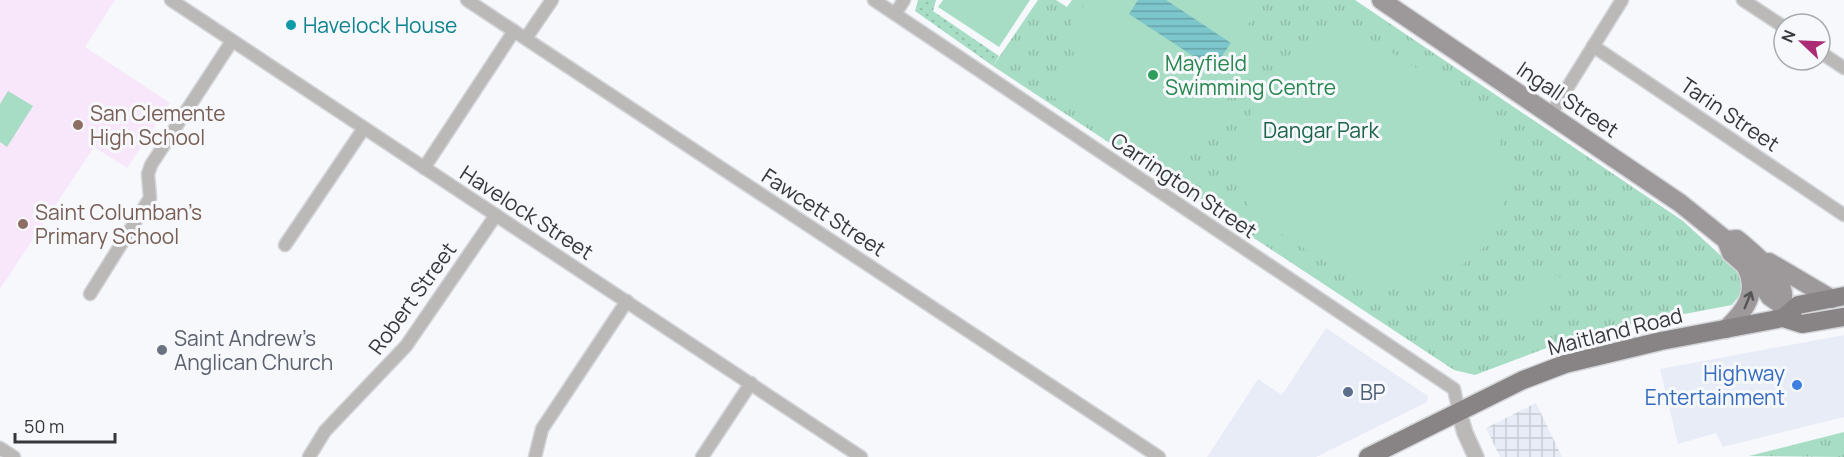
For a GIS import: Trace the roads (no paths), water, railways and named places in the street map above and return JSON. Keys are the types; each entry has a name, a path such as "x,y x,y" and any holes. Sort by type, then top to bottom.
{"main road":[{"name":"Ingall Street","path":"1381,0 1664,191 1726,240 1731,253 1763,283 1770,297 1782,311"},
{"name":"Ingall Street","path":"1726,240 1737,239 1765,262 1773,263 1838,298"},
{"name":"Ingall Street","path":"1765,262 1766,268 1782,288 1784,295 1782,311"},
{"name":"Ingall Street","path":"1726,329 1742,312 1750,299 1752,281 1745,265"},
{"name":"Maitland Road","path":"1368,457 1523,380 1582,358 1726,329 1798,305 1838,298"},
{"name":"Maitland Road","path":"1782,311 1802,324 1844,316"}],"street":[{"name":"Havelock Street","path":"171,0 861,457"},
{"name":"Fawcett Street","path":"467,0 1159,457"},
{"path":"526,38 552,0"},
{"name":"Carrington Street","path":"874,0 1454,389 1459,412"},
{"path":"895,14 904,0"},
{"path":"1551,114 1622,0"},
{"path":"1743,0 1772,19"},
{"path":"424,168 514,31"},
{"path":"90,294 150,198 148,174 151,165 232,41"},
{"name":"Tarin Street","path":"1593,46 1844,215"},
{"path":"285,245 364,128"},
{"name":"Robert Street","path":"309,457 326,431 406,346 496,215"},
{"path":"535,457 542,429 627,301"},
{"path":"702,457 751,383"},
{"path":"1459,412 1465,433 1476,457"},
{"path":"0,448 14,457"}],"water":[{"path":"1138,0 1166,0 1231,43 1213,69 1129,14"}],"place":[{"name":"Havelock House","path":"291,25"},
{"name":"Mayfield Swimming Centre","path":"1153,75"},
{"name":"San Clemente High School","path":"78,125"},
{"name":"Saint Columban’s Primary School","path":"23,224"},
{"name":"Saint Andrew’s Anglican Church","path":"162,350"},
{"name":"Highway Entertainment","path":"1797,385"},
{"name":"BP","path":"1348,392"}],"park label":[{"name":"Dangar Park","path":"1321,130"}]}
